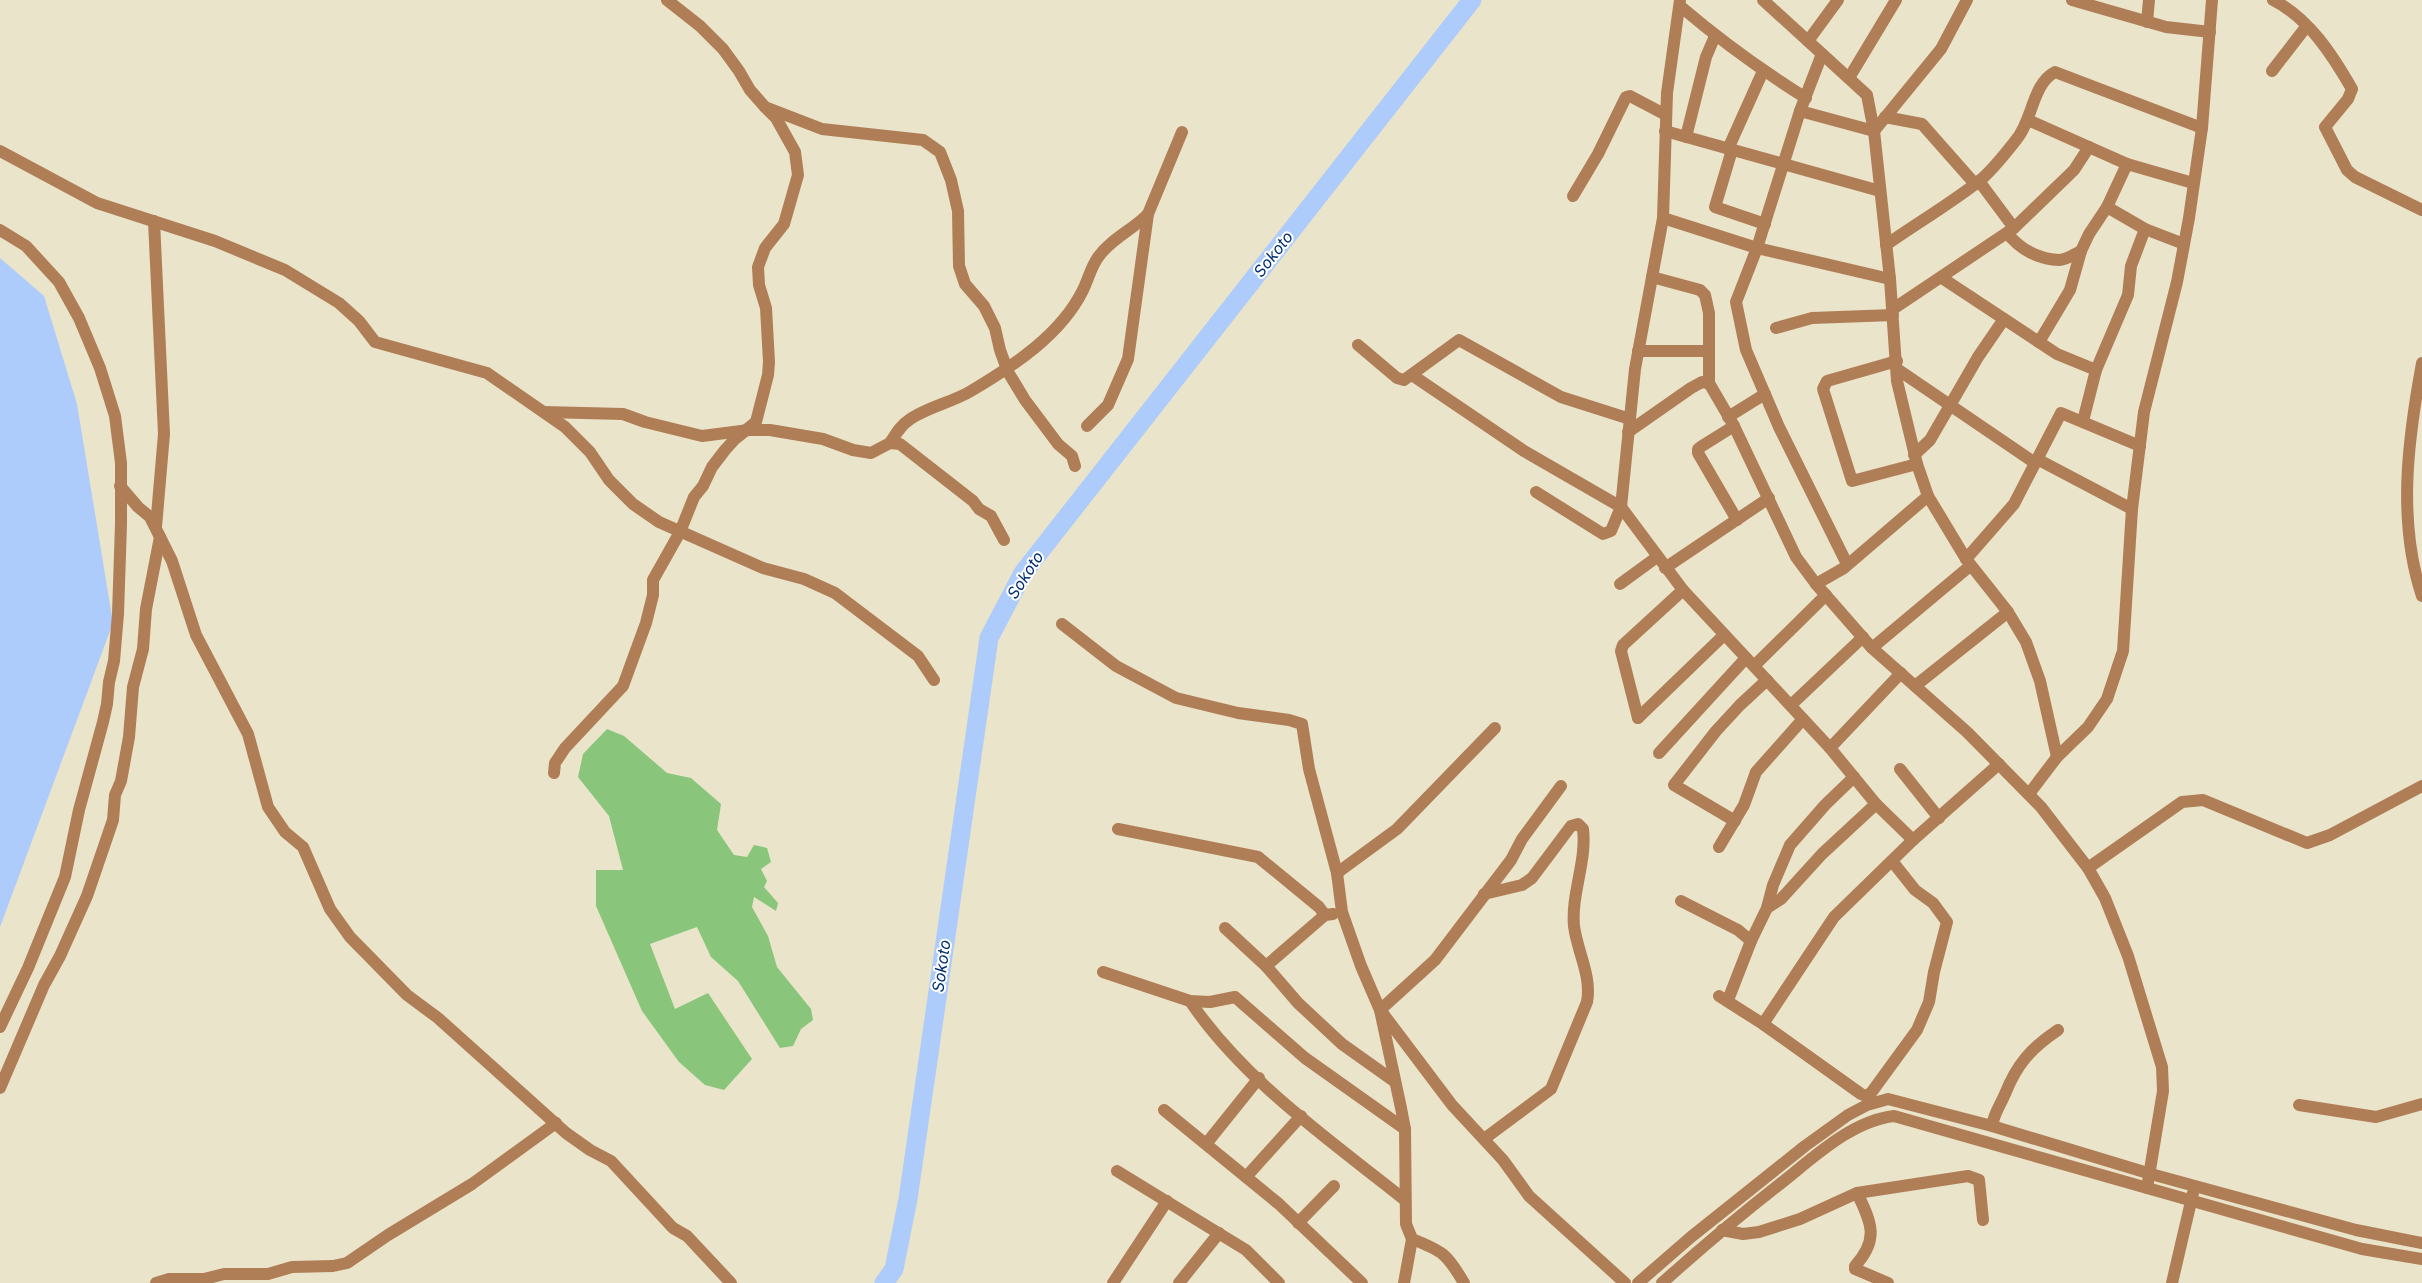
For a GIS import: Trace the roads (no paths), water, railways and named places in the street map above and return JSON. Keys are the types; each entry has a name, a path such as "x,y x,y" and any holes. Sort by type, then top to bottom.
{"street":[{"path":"554,773 555,763 565,748 623,686 646,623 653,595 653,580 680,532 694,497 703,486 712,467 736,439 749,430 756,422 768,375 769,362 766,308 758,267 765,248 784,224 798,175 795,152 776,118 750,90 723,49 700,26 667,0"},
{"path":"1763,0 1867,95 1874,130 1890,279 1897,381 1916,460 1928,496 1968,563 2008,612 2026,642 2040,681 2057,757"},
{"path":"1808,41 1838,0"},
{"path":"1849,78 1896,0"},
{"path":"1874,130 1942,48 1967,0"},
{"path":"2072,0 2181,30 2210,32"},
{"path":"2147,22 2149,0"},
{"path":"2029,794 2057,757 2088,727 2107,699 2123,651 2132,509 2144,412 2177,282 2184,244 2202,128 2212,0"},
{"path":"2273,0 2287,7 2330,52 2352,89 2348,100 2325,127 2347,170 2355,177 2422,210"},
{"path":"1680,3 1715,36 1763,71 1806,98"},
{"path":"1536,492 1603,534 1611,531 1621,507 1638,352 1663,218 1666,115 1680,3"},
{"path":"2272,71 2306,27"},
{"path":"1686,137 1706,57 1715,36"},
{"path":"1822,54 1800,111 1757,248 1736,302 1746,350 1765,394 1847,564"},
{"path":"1763,71 1730,150 1715,207 1765,224"},
{"path":"1886,245 1977,182 2014,143 2028,120 2041,85 2047,76 2055,72 2202,128"},
{"path":"1573,196 1598,154 1626,97 1630,96 1666,115"},
{"path":"765,106 822,129 923,140 940,152 951,180 958,211 959,266 965,284 984,306 995,328 1006,367 1025,400 1058,444 1072,456 1075,466"},
{"path":"1800,111 1874,130"},
{"path":"1885,117 1922,124 1977,182 2023,250 2059,260 2081,251"},
{"path":"2028,120 2128,164 2193,183"},
{"path":"1665,131 1880,191"},
{"path":"1087,426 1108,405 1128,358 1148,214 1182,132"},
{"path":"1776,328 1812,318 1893,312 2011,231 2074,170 2089,147"},
{"path":"0,151 97,203 215,241 285,270 339,304 359,320 375,342 487,373 565,427 590,452 609,480 633,504 659,522 763,568 804,579 835,593 918,656 934,680"},
{"path":"2039,342 2070,290 2081,251 2089,234 2108,207 2128,164"},
{"path":"2108,207 2145,229 2184,244"},
{"path":"544,412 623,414 645,422 702,436 749,430 770,430 823,439 852,450 871,453 890,443 899,428 910,419 947,404 972,391 1030,353 1064,319 1083,290 1090,270 1100,254 1148,214"},
{"path":"1663,218 1757,248 1890,279"},
{"path":"0,1088 44,985 60,956 87,896 113,820 115,795 121,782 129,736 133,687 143,649 146,609 158,532 164,434 154,221"},
{"path":"2083,421 2096,370 2128,295 2131,266 2145,229"},
{"path":"0,230 26,246 59,282 79,318 100,368 115,416 121,463 121,584 108,704 64,877 28,968 0,1027"},
{"path":"1652,276 1703,291 1709,312 1710,383 1769,498 1796,557 1816,584 1872,648 1999,764 2041,807 2088,868 2105,898 2128,956 2162,1067 2164,1091 2152,1174 2147,1188"},
{"path":"1942,278 2057,354 2096,370"},
{"path":"1897,365 1827,381 1823,389 1852,481 1916,460 1930,440 1978,357 2004,319"},
{"path":"1358,345 1397,378 1404,380 1459,340 1561,397 1630,419"},
{"path":"1638,352 1709,351"},
{"path":"2422,363 2408,473 2406,519 2414,565 2422,596"},
{"path":"1897,365 1950,406 2036,461 2132,509"},
{"path":"1412,375 1524,451 1621,507 1656,557 1683,590 1803,718 1876,804 1913,840"},
{"path":"1628,432 1691,388 1702,382 1710,383"},
{"path":"1737,520 1698,453 1702,446 1765,394"},
{"path":"1872,648 1968,563 2014,504 2061,413 2140,446"},
{"path":"890,443 900,444 973,501 979,509 991,516 1004,540"},
{"path":"120,486 150,517 172,561 196,635 248,734 268,807 285,832 303,847 330,909 350,937 407,996 438,1018 556,1123 590,1150 611,1161 673,1228 687,1236 731,1283"},
{"path":"1816,584 1844,568 1928,496"},
{"path":"1665,568 1769,498"},
{"path":"1620,584 1656,557"},
{"path":"1683,590 1623,646 1621,651 1638,718 1724,635"},
{"path":"1659,753 1750,662 1826,595"},
{"path":"1915,686 2008,612"},
{"path":"1062,624 1116,666 1176,698 1238,714 1289,720 1302,724 1309,769 1336,873 1342,912 1361,966 1380,1010 1405,1129 1406,1224 1412,1240 1404,1283"},
{"path":"1791,705 1862,637"},
{"path":"1830,748 1901,673"},
{"path":"1735,821 1674,785 1716,732 1740,705 1767,680"},
{"path":"1719,846 1735,821 1756,772 1803,718"},
{"path":"1336,873 1350,866 1397,829 1495,728"},
{"path":"1763,1024 1834,917 1913,840 1999,764"},
{"path":"1900,769 1938,818"},
{"path":"1854,777 1825,805 1790,846 1773,885 1767,908 1723,998 1866,1096 1918,1030 1929,1002 1934,972 1947,922 1933,904 1915,890 1892,861"},
{"path":"1380,1010 1436,960 1511,860 1522,839 1561,786"},
{"path":"2088,868 2182,802 2203,800 2307,843 2330,835 2422,786"},
{"path":"1767,908 1781,899 1841,835 1876,804"},
{"path":"1484,894 1526,882 1532,878 1571,826 1578,824 1584,829 1574,925 1588,980 1589,992 1587,1002 1551,1089 1484,1138"},
{"path":"1118,830 1258,857 1319,907 1325,915"},
{"path":"1681,900 1738,930 1751,941"},
{"path":"1266,966 1325,915 1342,912"},
{"path":"1225,928 1266,966 1298,1003 1342,1044 1394,1081"},
{"path":"1103,972 1190,1001 1210,1002 1235,997 1305,1058 1405,1129"},
{"path":"1190,1001 1219,1041 1258,1078 1301,1116 1405,1200"},
{"path":"1380,1010 1452,1105 1484,1138 1536,1204 1625,1283"},
{"path":"1992,1126 1994,1114 2005,1095 2009,1080 2037,1044 2058,1030"},
{"path":"1206,1144 1258,1078"},
{"path":"1638,1283 1691,1237 1805,1146 1848,1115 1867,1105 1888,1099 1992,1126 2152,1174 2356,1230 2422,1243"},
{"path":"2299,1106 2376,1117 2422,1104"},
{"path":"1164,1110 1246,1177 1298,1223 1348,1279 1362,1283"},
{"path":"1246,1177 1301,1116"},
{"path":"1662,1283 1700,1248 1820,1152 1866,1124 1894,1116 2362,1249 2422,1259"},
{"path":"156,1283 169,1279 204,1279 224,1274 268,1274 292,1268 333,1266 347,1263 388,1235 472,1184 556,1123"},
{"path":"1117,1171 1246,1250 1279,1283"},
{"path":"1722,1230 1743,1234 1773,1228 1857,1193 1968,1176 1976,1178 1981,1188 1983,1220"},
{"path":"1298,1223 1334,1186"},
{"path":"2172,1283 2195,1186"},
{"path":"1857,1193 1867,1213 1872,1238 1867,1253 1855,1266 1855,1270 1888,1283"},
{"path":"1113,1283 1167,1201"},
{"path":"1180,1283 1218,1233"},
{"path":"1412,1240 1439,1249 1450,1261 1464,1283"}],"water":[{"path":"0,258 44,296 77,404 113,623 0,927"}],"waterway":[{"name":"Sokoto","path":"884,1283 894,1269 908,1199 989,638 1023,573 1472,0"}]}
